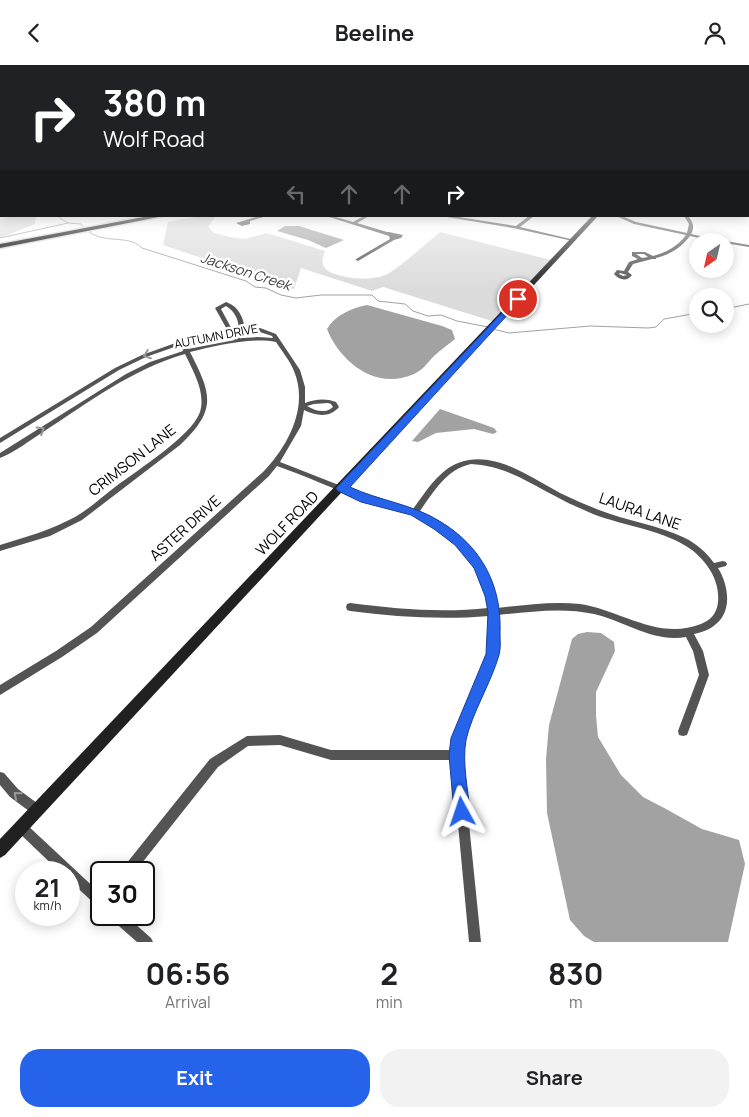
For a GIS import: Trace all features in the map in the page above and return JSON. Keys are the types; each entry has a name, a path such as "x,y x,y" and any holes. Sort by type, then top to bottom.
{"main road":[{"path":"0,246 156,217"},
{"name":"WOLF ROAD","path":"3,841 21,827 342,488 594,217"}],"street":[{"path":"248,221 262,217"},
{"path":"332,217 401,235 392,239 367,257 358,260"},
{"path":"355,223 365,217"},
{"path":"449,217 518,228 572,241"},
{"path":"518,228 531,217"},
{"path":"621,217 635,223 689,235"},
{"path":"687,217 692,226 690,233"},
{"path":"389,233 392,239"},
{"path":"625,272 631,263 673,252 689,235"},
{"path":"734,244 749,247"},
{"path":"642,260 634,255 634,253 644,253 654,258"},
{"path":"223,305 232,306 243,329 241,332 240,341 230,334 225,318 218,308 223,305"},
{"name":"AUTUMN DRIVE","path":"0,441 126,364 181,343 241,332 265,331 272,334 276,340"},
{"name":"AUTUMN DRIVE","path":"0,456 137,370 165,357 186,351 262,337 276,340"},
{"name":"ASTER DRIVE","path":"0,690 94,630 276,463 298,426 302,406 302,387 297,370 276,340"},
{"name":"CRIMSON LANE","path":"0,548 52,531 79,518 186,435 202,415 206,401 203,385 181,343"},
{"name":"LAURA LANE","path":"350,607 406,615 580,608 603,613 648,630 673,635 689,633 710,624 718,617 722,606 724,595 721,582 712,566 687,542 660,531 611,517 569,500 498,464 470,462 452,467 414,512"},
{"path":"276,463 342,488 365,499 414,512 438,525 459,541 479,566 492,596 494,612 493,654 459,738 456,755 475,942"},
{"path":"712,566 723,565"},
{"path":"683,731 704,675 698,651 689,633"},
{"path":"136,861 214,763 247,741 280,740 331,755 456,755"},
{"path":"0,777 14,793 37,810"},
{"path":"21,827 90,892"},
{"path":"128,926 147,942"}],"shaded area":[{"path":"0,217 36,217 35,224 0,238"},
{"path":"196,217 215,217 208,227 214,233 245,239 267,233 325,251 323,261 326,269 332,273 352,278 365,279 385,275 440,232 551,260 495,322 383,287 372,291 301,268 294,289 163,245 168,222"},
{"path":"285,226 299,226 344,240 326,248 308,240 277,231"},
{"path":"367,305 442,326 452,330 455,339 414,374 386,379 373,376 350,362 333,341 327,329 330,324 344,313"},
{"path":"440,409 494,428 497,432 493,434 474,429 436,433 418,442 412,441"},
{"path":"587,632 601,633 614,642 615,651 596,692 596,715 598,737 621,775 643,797 702,829 739,840 745,864 728,942 594,942 584,936 570,920 547,813 546,759 549,725 572,639 578,634"}],"waterway":[{"name":"Jackson Creek","path":"59,217 68,223"},
{"path":"0,238 68,223"},
{"name":"Jackson Creek","path":"68,223 81,224 96,236 136,243 142,248 246,281 255,287 266,288 281,295 296,298 321,295 372,295 378,301 405,304 413,311 428,316 441,315 457,321 488,327"},
{"name":"Jackson Creek","path":"734,307 749,304"},
{"name":"Jackson Creek","path":"493,329 509,333 590,326 648,328 656,327 664,319 689,315"}],"route":[{"path":"462,812 456,755 459,738 493,654 494,612 492,596 479,566 459,541 438,525 414,512 365,499 342,488 518,299"}]}
